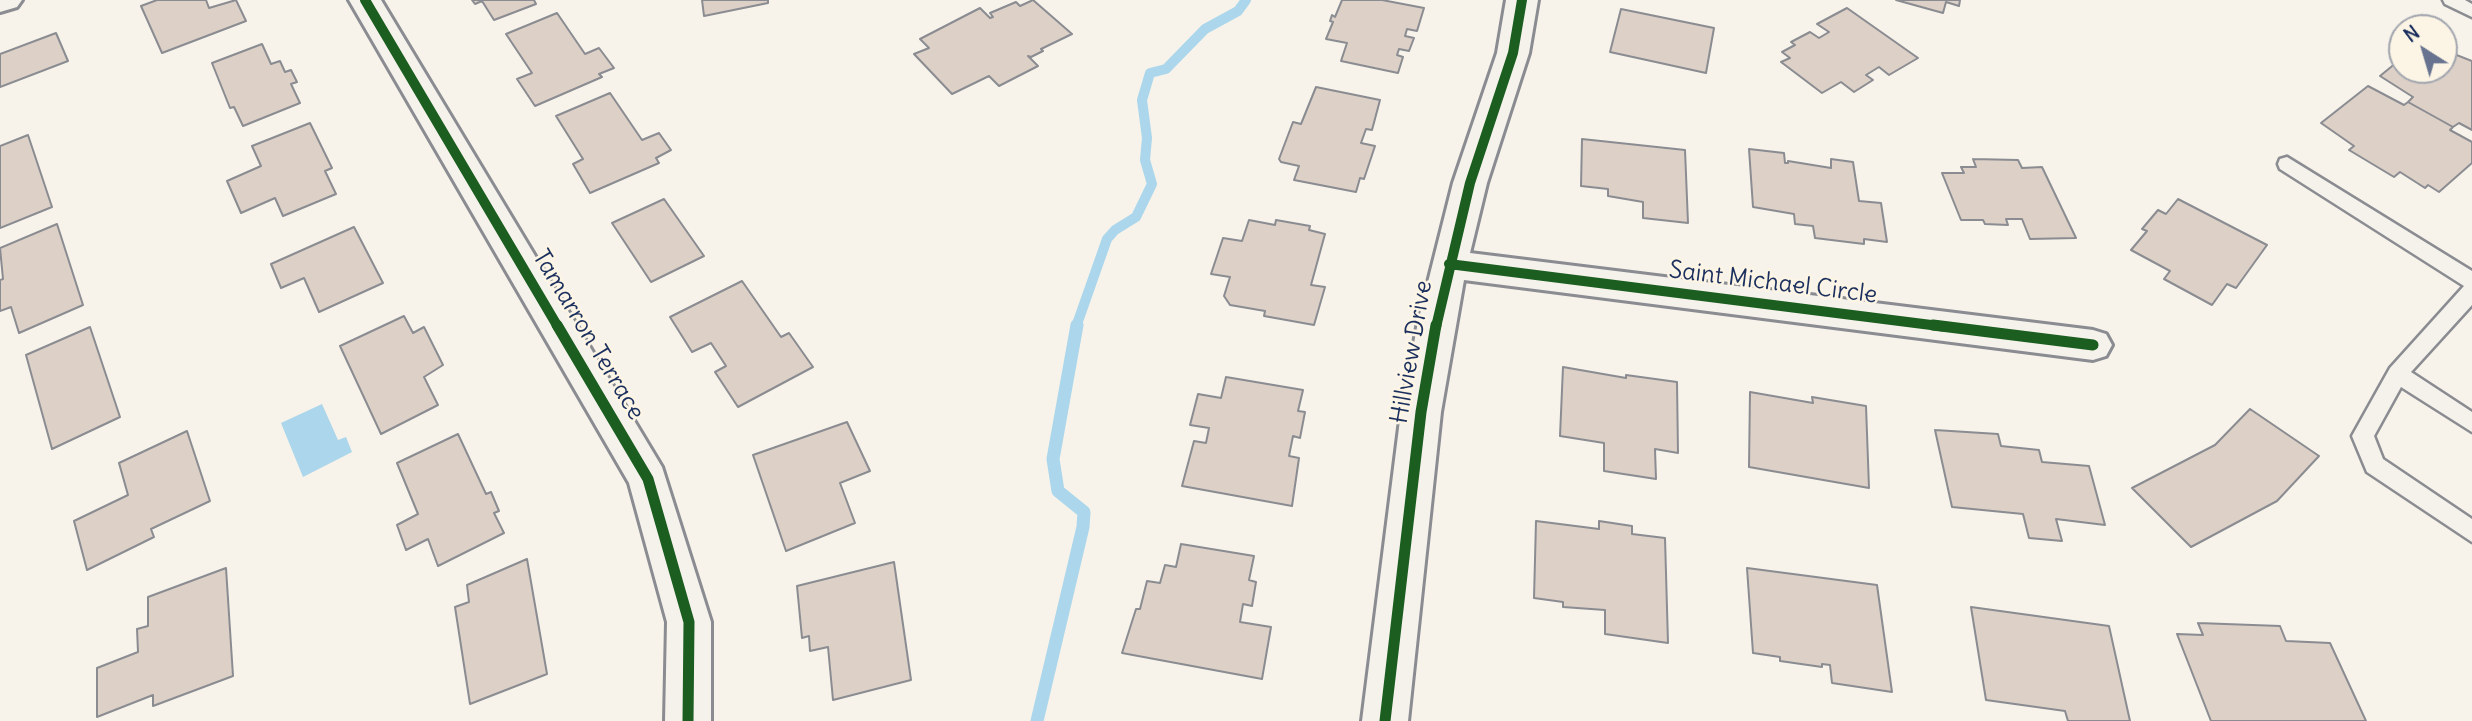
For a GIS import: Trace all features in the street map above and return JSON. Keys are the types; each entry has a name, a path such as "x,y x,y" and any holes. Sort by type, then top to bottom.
{"street":[{"path":"0,2 6,0"},
{"name":"Tamarron Terrace","path":"365,0 648,479 689,622 688,721"},
{"name":"Hillview Drive","path":"1385,721 1421,412 1449,264 1470,183 1513,52 1522,0"},
{"name":"Saint Michael Circle","path":"1449,264 2092,345"}],"lane":[{"path":"2451,0 2472,11"},
{"path":"2287,164 2472,281"},
{"path":"2472,292 2397,374 2363,436 2375,465 2472,532"},
{"path":"2397,374 2472,423"}],"water":[{"path":"322,404 338,440 346,437 352,452 303,477 281,423"}],"building":[{"path":"157,0 206,0 209,8 236,0 246,21 162,53 141,6"},
{"path":"472,0 534,0 536,4 494,20 482,1 475,4"},
{"path":"702,0 768,0 768,3 704,16"},
{"path":"1033,0 1072,34 1031,57 1028,56 1038,66 999,86 989,76 952,94 914,54 929,48 920,39 980,8 990,18 993,17 990,13 1016,2 1020,6"},
{"path":"1342,0 1382,0 1424,8 1417,31 1407,29 1405,36 1414,38 1409,51 1399,49 1397,55 1403,57 1398,73 1341,61 1347,43 1326,39 1333,22 1330,21 1332,15 1335,17"},
{"path":"1896,0 1960,0 1959,6 1946,2 1943,13"},
{"path":"1847,8 1918,58 1889,75 1879,67 1866,75 1873,80 1854,92 1841,82 1822,93 1781,62 1790,58 1782,52 1795,45 1791,42 1810,32 1819,38 1829,32 1817,24"},
{"path":"1621,9 1714,28 1706,73 1610,52"},
{"path":"557,13 585,54 599,48 614,68 599,74 602,77 535,106 517,79 532,73 506,34"},
{"path":"56,33 68,61 0,87 0,54"},
{"path":"262,44 271,64 280,61 285,72 291,70 297,82 291,84 300,103 243,126 234,107 230,108 212,63"},
{"path":"2458,56 2472,61 2472,130 2459,123 2453,127 2408,102 2413,97 2393,84 2458,84"},
{"path":"2388,69 2388,81 2380,76"},
{"path":"2368,86 2404,105 2408,102 2453,127 2450,130 2472,142 2472,163 2439,192 2428,185 2425,188 2400,172 2394,177 2349,150 2354,146 2321,123"},
{"path":"1316,87 1380,100 1372,130 1366,129 1361,143 1375,146 1364,179 1360,178 1356,192 1294,180 1299,166 1281,162 1279,159 1293,122 1301,124"},
{"path":"610,93 642,140 659,133 671,150 656,158 659,163 590,193 573,164 583,159 556,116"},
{"path":"310,123 332,168 325,171 336,194 283,216 275,198 241,213 227,181 261,166 252,146"},
{"path":"28,135 52,207 0,228 0,146"},
{"path":"1582,139 1685,150 1688,223 1643,218 1643,202 1608,196 1608,189 1581,186"},
{"path":"1749,149 1784,153 1785,163 1788,161 1831,168 1831,159 1853,162 1859,201 1881,203 1887,242 1864,239 1864,244 1815,238 1813,226 1795,224 1794,214 1753,207"},
{"path":"1973,159 2018,160 2022,168 2042,167 2076,238 2030,239 2022,219 2006,219 2008,225 1985,224 1983,220 1961,220 1942,173 1964,173 1961,167 1976,167"},
{"path":"664,199 704,256 651,282 612,223"},
{"path":"2178,199 2267,245 2236,288 2227,284 2212,305 2164,279 2170,271 2131,250 2147,231 2142,229 2158,210 2166,214"},
{"path":"1249,220 1275,225 1276,220 1310,226 1309,230 1325,234 1311,285 1325,287 1314,325 1264,316 1265,311 1230,305 1224,296 1230,277 1211,274 1223,238 1242,241"},
{"path":"57,224 83,305 19,333 11,307 0,311 0,280 3,279 0,248"},
{"path":"354,227 383,283 319,312 304,278 281,288 271,264"},
{"path":"742,281 781,337 789,333 813,367 738,407 715,372 726,366 711,343 692,352 670,317"},
{"path":"404,316 413,333 424,327 443,365 424,377 438,405 381,434 340,346"},
{"path":"90,327 120,417 52,449 26,355"},
{"path":"1563,367 1626,378 1626,375 1677,382 1678,453 1655,449 1656,479 1604,471 1604,443 1560,436"},
{"path":"1226,377 1303,390 1298,411 1305,412 1300,438 1293,436 1289,456 1299,458 1292,506 1182,486 1194,441 1206,443 1209,428 1190,425 1198,394 1221,398"},
{"path":"1750,392 1813,403 1812,397 1866,406 1869,488 1749,467"},
{"path":"2250,409 2319,456 2277,501 2191,547 2132,488 2215,445"},
{"path":"847,422 870,471 840,483 855,523 786,551 753,455"},
{"path":"1935,430 1998,434 2001,446 2039,450 2042,462 2089,466 2105,525 2056,519 2062,541 2029,538 2023,514 1952,507"},
{"path":"187,431 210,501 151,529 154,537 87,570 74,521 128,495 119,463"},
{"path":"458,434 486,494 491,492 499,511 494,513 504,533 438,566 428,539 406,550 397,525 418,514 397,463"},
{"path":"1536,521 1599,529 1599,521 1632,526 1632,534 1665,538 1668,643 1605,634 1605,610 1563,607 1563,602 1534,598"},
{"path":"1181,544 1254,556 1249,580 1256,582 1252,606 1243,604 1240,622 1271,627 1262,679 1122,653 1136,609 1140,609 1147,581 1160,583 1165,565 1176,567"},
{"path":"527,559 547,674 470,704 455,607 469,602 467,585"},
{"path":"894,562 911,680 833,700 828,647 810,651 809,636 802,638 797,586"},
{"path":"226,568 233,676 153,706 153,695 97,717 97,668 138,652 137,629 148,626 148,597"},
{"path":"1747,568 1877,585 1892,692 1832,683 1830,665 1822,664 1822,667 1780,661 1780,657 1753,653"},
{"path":"1971,607 2109,626 2130,721 2068,721 2065,711 1986,700"},
{"path":"2198,623 2280,626 2286,641 2330,643 2366,721 2211,721 2177,634 2203,635"}],"waterway":[{"path":"1076,327 1107,239 1115,230 1136,217 1152,184 1145,160 1147,138 1142,100 1150,73 1166,69 1205,29 1238,11 1246,0"},
{"path":"1037,721 1083,527 1084,512 1058,491 1053,459 1077,325"}],"cycle path":[{"path":"365,0 648,479 689,622 688,721"},
{"path":"1385,721 1421,412 1437,322 1470,183 1513,53 1522,0"},
{"path":"1449,264 2093,345"}]}
